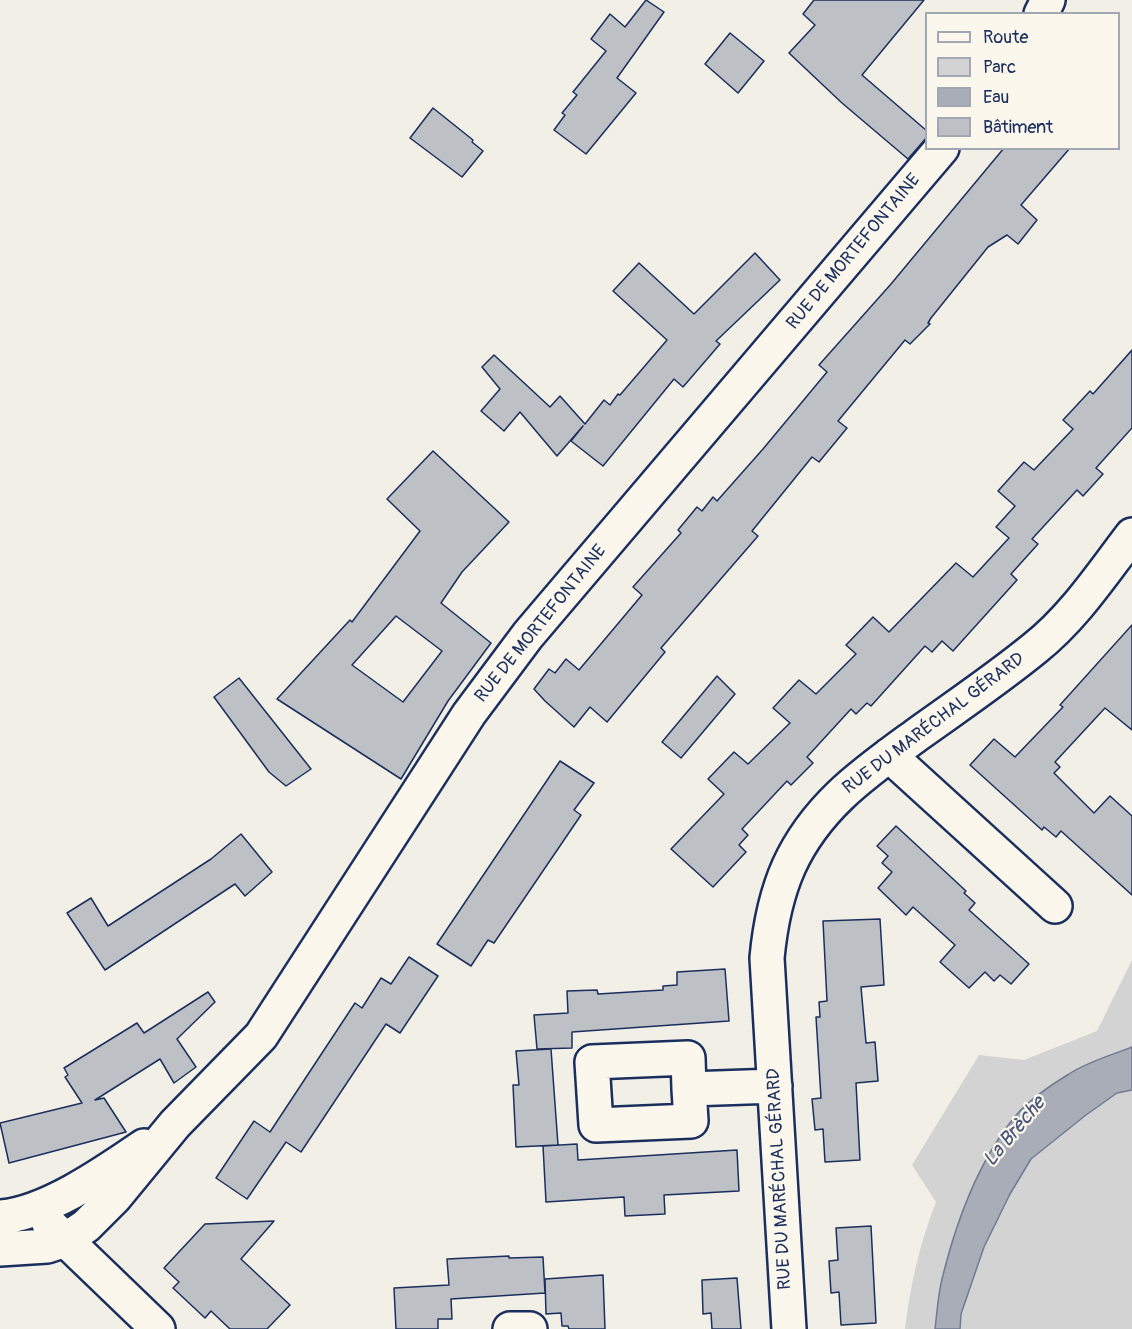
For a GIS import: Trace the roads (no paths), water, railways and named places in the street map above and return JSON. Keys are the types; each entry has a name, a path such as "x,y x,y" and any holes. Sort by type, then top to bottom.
{"street":[{"name":"RUE DE MORTEFONTAINE","path":"0,1249 47,1246 65,1240 86,1226 100,1214 175,1124 261,1035 469,714 528,634 940,150"},
{"name":"RUE DU MARÉCHAL GÉRARD","path":"789,1329 767,958 774,912 781,887 801,844 823,813 854,781 991,682 1045,639 1088,594 1132,535"},
{"path":"889,755 1055,906"},
{"path":"689,1089 775,1086"},
{"name":"RUE DE MORTEFONTAINE","path":"0,1217 36,1210 123,1161 175,1124"},
{"path":"36,1210 158,1329"},
{"path":"510,1329 530,1329"}],"water":[{"name":"La Brèche","path":"1132,1047 1132,1090 1117,1093 1031,1159 1010,1194 984,1247 961,1314 960,1329 935,1329 942,1279 954,1235 981,1170 1004,1131 1023,1107 1055,1083 1084,1066"}]}
